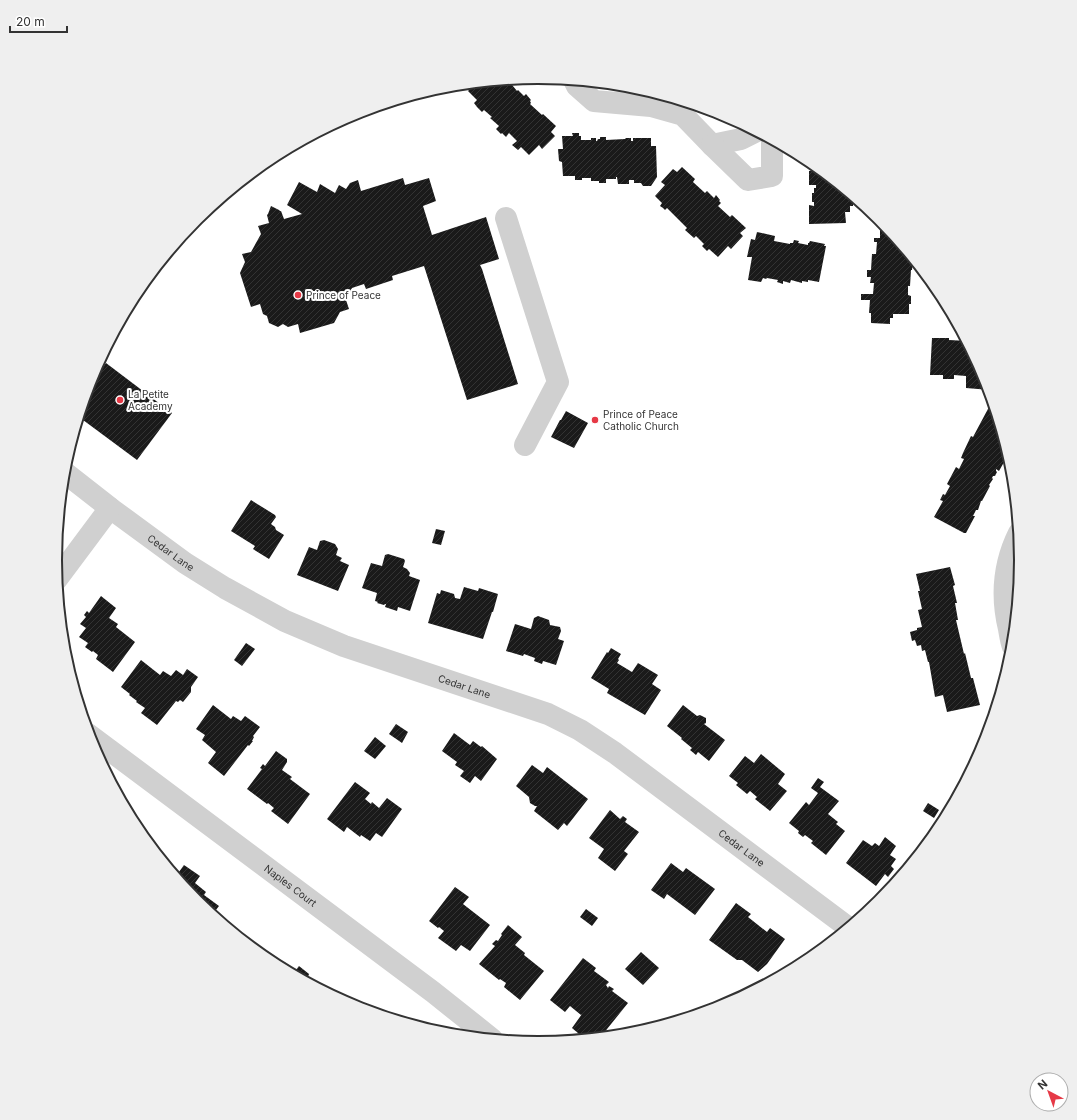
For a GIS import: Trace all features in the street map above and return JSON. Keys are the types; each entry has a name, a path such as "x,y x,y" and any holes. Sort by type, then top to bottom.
{"street":[{"path":"577,86 594,101 651,106 683,115 748,180 772,176 772,144"},
{"path":"712,145 741,139 751,134"},
{"path":"506,218 558,382 525,445"},
{"name":"Cedar Lane","path":"69,476 185,563 225,588 285,621 344,646 548,714 580,730 615,753 845,925"},
{"path":"62,572 110,508"},
{"path":"1009,632 1005,614 1004,592 1007,569 1015,545"},
{"name":"Naples Court","path":"98,741 433,992 484,1033"}],"building":[{"path":"512,85 524,96 526,94 531,100 530,104 556,126 551,132 555,136 542,149 539,145 529,155 521,147 518,150 512,145 517,141 509,133 506,137 496,129 499,126 484,110 482,112 477,107 474,103 477,100 468,91 476,88"},
{"path":"572,133 579,133 581,140 591,140 591,138 596,138 596,141 600,139 600,137 606,137 606,140 631,138 631,141 633,141 633,138 651,138 651,146 656,146 657,177 651,186 643,186 641,183 634,183 634,180 629,180 629,184 618,184 617,177 616,179 606,179 606,183 599,183 599,181 591,181 591,178 575,180 575,176 563,176 562,162 559,161 558,149 563,149 562,136 573,136"},
{"path":"682,167 695,179 693,182 705,193 707,191 714,198 716,195 721,203 718,206 730,217 732,215 746,228 740,233 743,236 731,249 728,246 718,257 709,249 707,251 702,246 704,244 696,236 694,238 685,230 687,228 667,208 665,210 660,206 662,203 655,196 665,185 661,182 673,169 677,172"},
{"path":"809,171 812,171 829,182 848,198 848,200 853,202 853,206 850,206 850,212 845,212 846,223 809,224 809,205 814,206 814,202 812,202 812,193 814,193 814,188 816,188 816,185 809,185"},
{"name":"Prince of Peace","path":"403,178 405,185 429,178 436,201 423,206 432,235 486,217 499,259 480,265 518,384 467,400 424,266 392,276 393,280 366,289 364,284 352,288 346,300 349,309 340,312 334,323 300,333 298,324 288,327 283,324 278,327 269,323 267,316 263,314 260,304 251,307 240,273 245,262 242,254 251,252 261,234 258,226 269,223 267,215 271,206 281,211 284,219 302,214 287,205 299,182 317,192 320,184 335,193 339,185 346,189 350,183 358,180 361,191"},
{"path":"880,228 912,265 910,286 908,286 908,295 911,296 909,314 893,314 893,318 890,318 890,324 871,323 871,313 869,313 870,300 861,300 861,294 873,294 874,283 870,283 871,277 867,277 867,270 871,270 872,254 876,254 877,242 874,242 874,238 880,238"},
{"path":"757,232 775,236 774,241 790,244 793,243 794,240 799,241 798,243 808,245 810,241 825,244 824,246 826,246 819,282 808,280 808,282 802,281 802,283 791,280 790,283 783,281 783,284 777,282 778,280 767,278 763,278 761,282 748,280 752,257 747,257 751,239 755,240"},
{"path":"932,338 949,338 949,340 961,341 983,389 966,388 966,376 954,375 954,379 943,379 943,375 930,375"},
{"name":"La Petite Academy","path":"106,363 172,413 137,460 83,420 103,367"},
{"path":"989,407 990,407 1005,461 999,471 996,469 997,472 995,476 993,476 993,479 989,485 990,486 981,501 978,510 976,510 973,516 975,516 966,533 964,533 934,517 943,501 940,500 943,494 945,495 950,486 947,484 956,467 959,469 964,459 961,458 971,436 973,437"},
{"path":"566,411 588,423 574,448 551,437"},
{"path":"251,500 275,515 276,517 271,524 276,530 284,535 269,559 253,549 255,546 231,531"},
{"path":"436,529 445,531 441,545 432,543"},
{"path":"324,540 335,544 338,549 336,555 342,558 340,561 349,565 338,591 297,575 309,547 317,550 320,541"},
{"path":"388,554 404,559 405,561 403,567 410,573 409,576 420,580 410,611 398,607 397,611 385,607 386,604 384,605 375,601 377,593 362,588 371,563 382,566 385,555"},
{"path":"950,567 955,585 953,586 957,603 955,603 958,620 956,620 964,654 965,653 980,705 947,712 943,695 935,697 929,662 925,650 922,651 921,645 917,646 915,640 912,641 910,632 922,627 918,610 922,609 918,591 920,591 916,574"},
{"path":"464,587 478,591 479,588 498,594 483,639 428,623 437,593 440,594 441,590 454,594 455,598 460,599"},
{"path":"101,596 116,608 109,618 118,624 116,627 135,642 113,672 96,659 98,655 85,647 88,643 79,637 86,628 80,624 86,617 84,615 87,611 89,613"},
{"path":"538,616 549,620 550,625 560,627 561,631 558,639 564,641 556,665 543,661 542,664 534,661 535,658 524,654 523,656 506,651 515,624 531,629 534,618"},
{"path":"246,643 255,649 242,666 234,660"},
{"path":"611,648 621,654 617,663 632,672 638,663 658,675 652,684 661,690 645,715 607,693 609,689 591,678"},
{"path":"141,660 160,675 163,671 171,676 176,670 183,675 187,669 198,677 191,687 191,692 183,702 180,700 178,702 176,701 157,725 141,713 145,708 136,702 137,701 129,695 130,694 121,687"},
{"path":"213,705 231,719 233,716 241,721 245,716 260,727 253,736 253,741 249,746 248,745 224,776 208,763 216,752 202,740 205,735 196,729"},
{"path":"683,705 697,716 700,715 706,718 706,723 704,724 725,740 709,761 698,752 696,755 690,750 692,748 667,726"},
{"path":"396,724 408,732 402,743 389,734"},
{"path":"454,733 470,745 473,741 481,747 482,746 497,759 481,781 475,776 470,783 460,776 464,771 455,765 457,762 442,751"},
{"path":"375,737 386,746 375,759 364,751"},
{"path":"276,751 287,759 287,762 282,770 292,777 290,779 310,794 288,824 271,811 274,808 247,789 262,769 260,768 263,764 265,766"},
{"path":"761,754 785,774 778,784 787,791 770,811 755,799 757,797 750,791 747,794 736,785 738,783 729,776 745,756 754,763"},
{"path":"532,765 543,773 547,767 588,799 567,826 564,823 558,830 534,811 537,806 530,803 529,797 516,786"},
{"path":"818,778 824,782 820,787 839,801 828,814 838,822 836,824 845,831 826,855 811,843 813,841 805,835 803,837 798,833 799,831 789,823 806,802 809,805 818,793 811,788"},
{"path":"355,782 370,793 365,799 371,804 372,802 379,808 387,798 402,809 382,837 376,833 370,841 361,835 360,837 347,827 344,832 327,819"},
{"path":"928,803 939,810 934,818 923,811"},
{"path":"610,810 620,819 623,816 627,819 625,822 639,832 624,851 628,854 615,871 598,858 604,849 589,838"},
{"path":"885,837 896,846 890,855 896,859 891,866 894,869 888,877 885,874 876,886 846,863 863,840 872,846 875,843 879,846"},
{"path":"671,863 683,872 686,868 715,889 695,915 667,894 664,899 651,890"},
{"path":"184,865 200,876 195,883 206,892 204,895 219,906 216,910 202,897 179,872"},
{"path":"455,887 469,897 463,904 490,925 470,951 461,945 456,951 438,938 444,931 429,921"},
{"path":"736,903 751,914 748,917 767,932 770,928 785,939 767,964 758,972 742,960 737,960 709,940"},
{"path":"586,909 598,918 592,926 580,917"},
{"path":"508,925 522,937 515,945 525,953 524,955 544,971 520,1000 504,987 506,983 500,979 499,980 479,964 495,946 492,944 496,940 498,941"},
{"path":"641,952 659,968 643,985 625,969"},
{"path":"583,958 596,968 594,971 609,982 606,985 608,988 609,986 614,989 612,991 628,1003 605,1031 579,1034 572,1028 582,1014 581,1015 570,1006 565,1012 550,1000"},
{"path":"299,966 309,974 308,977 300,973 296,970"}],"place":[{"name":"Prince of Peace","path":"298,295"},
{"name":"La Petite Academy","path":"120,400"},
{"name":"Prince of Peace Catholic Church","path":"595,420"}]}
